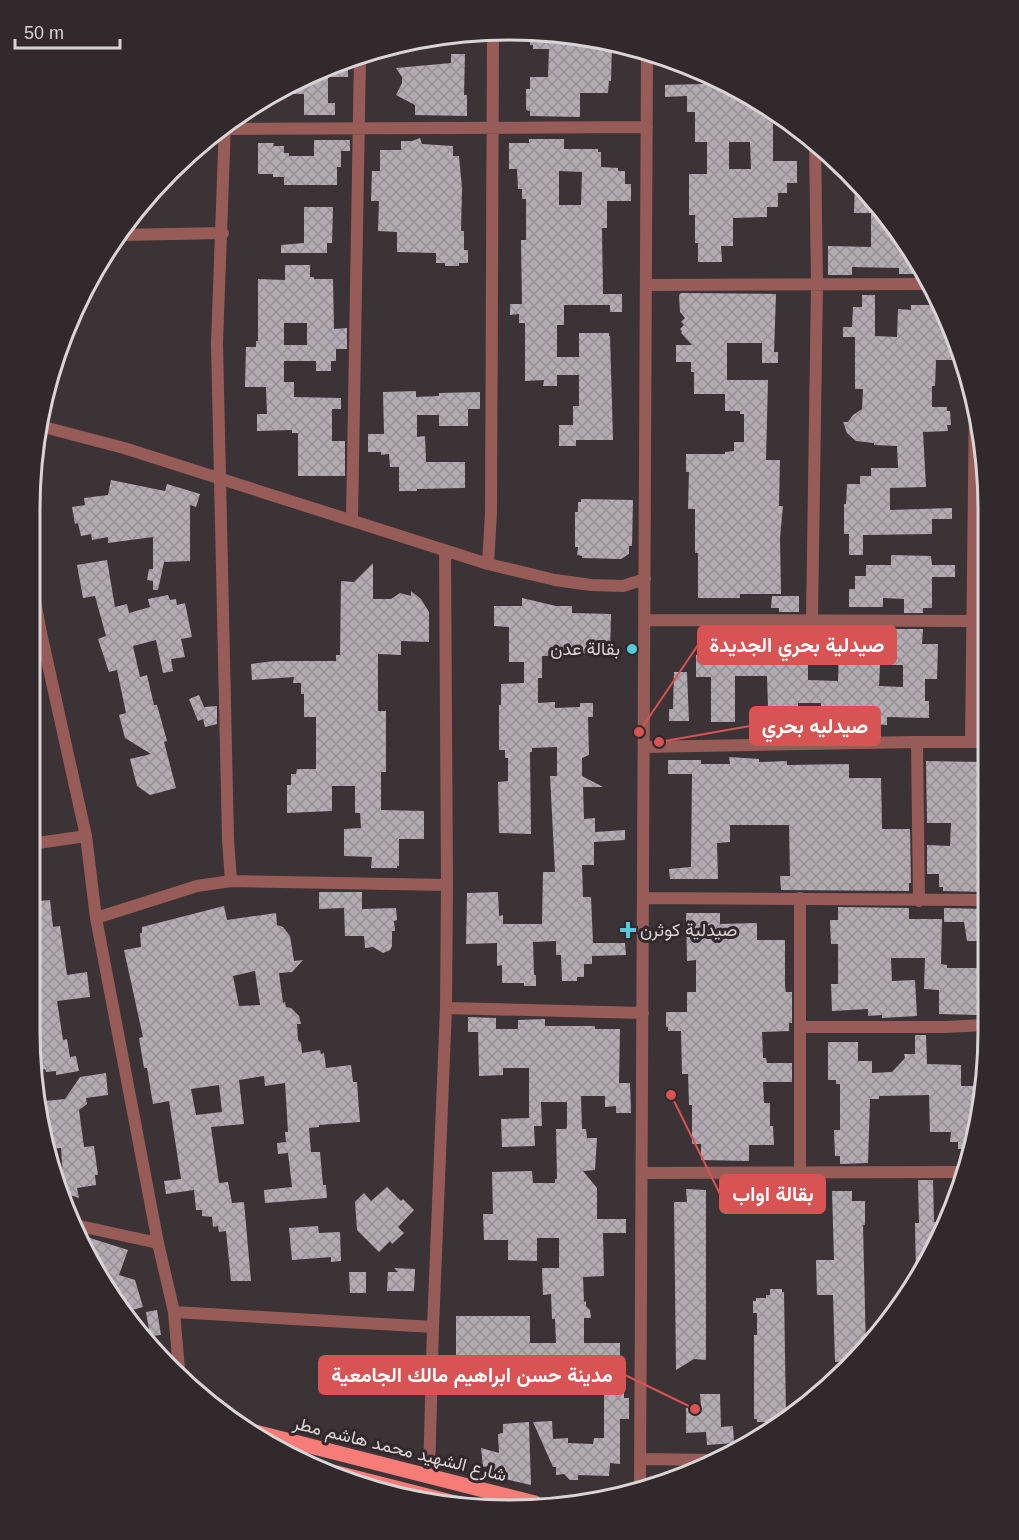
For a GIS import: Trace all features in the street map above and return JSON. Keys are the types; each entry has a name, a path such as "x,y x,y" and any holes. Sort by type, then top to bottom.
{"main road":[{"name":"شارع الشهيد محمد هاشم مطر","path":"275,1437 520,1499"}],"street":[{"path":"488,564 491,513 493,41"},
{"path":"640,1481 647,61"},
{"path":"352,520 360,65"},
{"path":"239,127 647,127"},
{"path":"225,137 218,343 231,881"},
{"path":"812,619 817,284 815,154"},
{"path":"130,235 222,233"},
{"path":"647,285 921,284"},
{"path":"48,428 124,448 488,564 555,580 591,585 622,586 645,579"},
{"path":"971,742 975,454"},
{"path":"429,1476 446,1008 445,550"},
{"path":"645,620 972,621"},
{"path":"40,644 86,836 96,918 158,1243 174,1312 178,1362"},
{"path":"917,742 920,901"},
{"path":"644,747 978,742"},
{"path":"40,843 86,836"},
{"path":"96,918 196,886 231,881 447,885"},
{"path":"643,898 978,900"},
{"path":"800,898 800,1173"},
{"path":"446,1008 643,1013"},
{"path":"800,1027 978,1025"},
{"path":"642,1173 956,1175"},
{"path":"84,1227 158,1243"},
{"path":"174,1312 433,1327"},
{"path":"640,1459 698,1460"}],"building":[{"path":"530,41 540,42 612,52 611,81 609,81 608,93 580,93 580,117 530,116 530,111 526,110 526,89 530,89 530,77 548,77 549,49 533,49 533,45 530,45"},
{"path":"451,54 465,54 464,95 467,95 467,116 415,115 415,105 396,95 402,83 402,77 396,68 451,63"},
{"path":"348,69 348,77 328,77 328,103 335,103 335,115 304,115 304,94 292,94 330,76"},
{"path":"703,82 744,103 774,123 773,161 797,161 797,183 787,183 787,193 778,193 778,207 767,207 767,217 733,218 733,246 721,246 722,262 698,262 695,215 689,215 689,174 707,174 707,142 695,142 695,112 687,112 687,96 665,97 665,85","holes":["729,142 750,142 751,169 729,169"]},
{"path":"420,138 422,144 453,146 453,156 459,156 462,188 461,231 464,231 464,250 468,250 468,263 459,263 459,266 445,266 445,263 436,263 436,253 397,252 397,232 378,231 379,201 371,201 372,171 380,171 380,150 401,150 401,141"},
{"path":"529,139 564,139 564,149 598,149 598,152 601,152 601,167 618,168 618,171 625,171 625,184 631,184 631,201 607,201 607,228 602,228 603,294 622,294 622,312 610,312 610,305 564,305 564,325 557,325 557,357 579,357 579,333 609,333 613,440 576,440 576,446 559,446 559,425 573,425 573,406 579,406 579,375 557,375 557,386 543,386 544,380 525,381 525,323 519,323 519,314 510,315 510,304 522,304 521,240 526,240 526,199 522,199 522,189 518,189 517,169 509,169 509,143 529,143","holes":["559,171 582,172 581,205 559,205"]},
{"path":"314,140 350,140 350,151 341,151 341,167 337,167 337,185 284,185 284,177 258,174 258,143 274,143 273,146 284,146 284,153 289,153 289,156 314,156"},
{"path":"855,192 882,224 913,270 913,274 899,274 899,268 852,267 852,275 828,275 828,246 871,247 871,213 854,213"},
{"path":"304,207 333,207 332,243 327,243 327,253 281,253 281,245 304,243"},
{"path":"285,265 310,265 310,277 333,279 334,329 347,328 347,349 336,349 336,361 331,361 331,371 316,371 316,361 284,361 284,382 294,382 294,397 341,398 341,409 332,409 332,441 345,441 345,476 298,476 298,433 292,433 292,430 257,431 257,414 267,414 266,387 245,387 246,347 256,347 256,341 258,341 258,279 285,280","holes":["284,323 307,323 307,345 284,345"]},
{"path":"681,293 776,294 774,352 778,352 778,363 762,363 762,343 727,343 727,380 768,380 766,460 780,460 779,506 783,506 780,538 781,594 740,594 740,598 698,598 695,509 688,509 689,472 686,472 686,454 725,454 725,452 734,451 734,442 744,442 744,414 740,414 740,411 725,411 725,394 694,394 694,372 691,372 691,362 676,362 676,345 692,345 680,329 684,325 681,322 685,318 680,312 679,295"},
{"path":"862,295 875,295 875,336 897,337 898,309 911,310 911,305 931,305 943,330 954,360 936,360 932,407 947,407 947,411 950,411 951,425 947,425 948,431 923,432 926,487 890,488 890,510 952,508 952,519 932,519 932,534 863,535 863,555 849,555 849,534 844,534 847,484 860,484 860,476 871,476 871,468 898,468 897,446 856,441 847,433 843,422 848,422 862,409 863,389 855,389 855,337 843,337 843,327 852,327 853,307 862,307"},
{"path":"416,391 416,397 439,396 439,393 480,392 480,409 468,409 468,426 439,426 439,415 417,415 417,437 425,436 426,462 465,462 465,488 399,491 399,467 390,467 389,454 368,452 368,434 384,434 383,392"},
{"path":"111,480 165,491 167,484 200,494 196,507 190,505 190,561 164,562 158,590 153,590 153,581 147,580 149,569 153,569 153,537 108,543 108,537 92,540 91,534 81,536 78,523 75,524 72,507 85,505 84,498 108,495"},
{"path":"581,499 633,500 632,546 629,546 629,554 621,559 582,558 577,555 575,512 578,512 578,502 581,502"},
{"path":"891,555 931,556 932,565 955,565 955,577 932,577 932,608 923,608 923,613 904,613 904,599 883,598 883,607 849,607 849,589 855,589 855,576 866,576 866,565 891,565"},
{"path":"107,560 115,607 127,604 129,613 150,607 148,599 168,595 170,600 176,599 177,605 185,603 192,637 181,639 185,657 171,659 173,671 163,673 156,640 133,646 140,677 147,675 154,705 157,705 176,788 150,795 137,786 130,759 151,754 125,738 119,715 126,713 117,670 109,672 98,639 106,636 95,596 83,598 77,565"},
{"path":"373,563 373,599 391,599 400,593 411,596 411,591 421,599 429,612 429,642 401,641 401,655 378,654 378,711 386,711 386,772 381,772 381,810 424,811 424,839 399,839 399,866 397,868 371,868 372,857 344,856 344,829 361,828 360,813 355,813 355,786 332,786 332,811 287,813 287,785 291,785 291,774 296,774 297,769 316,769 316,717 304,717 304,694 301,694 301,683 293,683 294,677 252,680 251,664 274,661 336,661 336,655 340,655 341,581 354,582"},
{"path":"772,596 799,596 799,612 779,612 779,608 771,608"},
{"path":"522,598 556,606 572,606 572,613 611,614 610,654 574,653 574,656 542,656 542,678 538,678 538,703 555,702 555,708 580,707 580,703 593,703 593,717 588,717 589,755 582,758 582,776 603,787 583,787 584,819 595,818 595,832 625,830 625,840 594,842 594,865 582,865 583,897 591,897 593,943 625,943 626,955 592,956 592,964 584,964 584,977 577,977 577,981 562,981 561,955 556,955 556,941 533,942 536,986 524,986 524,983 502,983 502,965 497,966 497,943 466,944 467,893 498,892 499,916 503,915 503,924 542,924 543,872 555,872 550,776 557,776 557,747 532,748 530,752 531,834 499,833 498,782 508,781 508,758 505,758 505,750 499,750 501,684 524,683 524,662 509,662 509,627 494,626 494,606 522,606"},
{"path":"779,629 808,629 808,680 838,681 839,649 848,649 848,638 853,638 853,635 895,635 895,629 923,629 922,644 938,644 937,679 925,679 925,701 929,701 929,718 887,717 887,725 868,724 868,721 845,721 845,712 821,711 821,703 798,703 798,707 768,707 767,676 735,676 735,722 711,722 711,677 696,677 696,655 704,656 704,645 709,645 709,635 721,635 721,632 742,632 742,641 777,641 780,639","holes":["880,665 903,665 903,687 879,686"]},
{"path":"674,672 687,672 689,721 669,721 669,709 673,709"},
{"path":"199,695 204,707 217,706 217,724 205,727 203,719 198,721 189,699"},
{"path":"729,757 759,759 759,762 787,761 787,765 849,764 849,778 881,778 882,829 910,829 911,883 909,883 909,891 781,890 780,876 790,876 789,825 730,825 730,842 717,843 718,879 670,879 669,869 691,867 692,774 668,774 668,760 701,760 701,764 730,764"},
{"path":"926,761 978,762 978,892 943,891 943,887 939,887 939,874 927,874 927,845 950,846 951,823 927,823"},
{"path":"319,892 362,892 362,909 396,908 397,920 394,921 395,931 392,931 390,950 383,953 373,947 365,948 364,936 345,936 344,908 319,909"},
{"path":"50,900 53,927 60,926 67,975 87,972 90,997 57,1001 63,1040 67,1039 70,1057 76,1056 79,1071 56,1075 56,1071 46,1072 43,1070 42,1061 40,901"},
{"path":"224,906 227,920 276,913 277,925 283,927 290,936 294,961 303,960 292,972 279,973 283,1003 285,1002 286,1007 291,1008 299,1016 301,1024 297,1024 298,1040 301,1043 302,1053 320,1050 321,1054 324,1053 326,1068 351,1065 353,1082 357,1082 360,1122 319,1125 319,1127 309,1128 311,1152 320,1152 323,1185 326,1185 327,1198 265,1203 264,1190 292,1187 288,1153 278,1154 277,1143 286,1142 285,1132 288,1132 285,1083 265,1086 264,1076 239,1080 244,1124 211,1127 219,1183 228,1182 232,1203 244,1202 251,1281 231,1281 226,1231 219,1232 218,1226 213,1227 212,1217 202,1216 202,1210 196,1210 194,1190 166,1194 164,1181 181,1179 169,1101 153,1104 139,1038 143,1037 124,950 141,947 142,927","holes":["255,971 260,1005 239,1006 233,976","219,1085 222,1112 196,1115 191,1089"]},
{"path":"838,907 909,908 909,919 942,919 941,964 947,965 947,968 978,968 978,1015 939,1014 939,990 924,989 925,958 891,958 892,981 915,980 917,1016 882,1018 882,1015 868,1016 868,1009 832,1011 831,984 838,984 838,944 831,944 830,920 838,920"},
{"path":"944,908 978,909 978,941 967,941 964,922 944,922"},
{"path":"686,913 720,913 720,924 757,923 757,940 785,940 785,986 786,992 792,992 792,1023 789,1023 789,1031 762,1032 763,1058 766,1058 767,1063 792,1063 792,1082 763,1082 764,1103 770,1103 770,1126 773,1126 774,1145 749,1145 749,1161 701,1160 701,1144 692,1144 692,1105 689,1105 688,1074 682,1074 681,1031 668,1031 666,1027 666,1012 687,1012 687,992 696,992 696,960 687,961"},
{"path":"468,1017 496,1018 496,1029 518,1029 518,1020 545,1019 545,1026 595,1026 595,1029 620,1029 619,1083 630,1083 631,1113 616,1113 616,1106 605,1107 605,1096 581,1096 582,1129 586,1129 587,1138 597,1138 595,1170 583,1171 597,1188 597,1219 626,1219 626,1233 603,1233 604,1276 583,1277 584,1302 586,1301 586,1306 590,1310 591,1318 584,1318 584,1343 620,1343 620,1371 624,1371 624,1398 629,1398 629,1419 620,1419 620,1464 610,1463 609,1476 578,1475 578,1480 570,1480 564,1474 556,1475 556,1467 553,1467 533,1422 552,1421 553,1439 568,1438 568,1443 593,1444 594,1438 604,1438 604,1381 549,1381 549,1357 456,1357 456,1316 530,1316 530,1343 556,1343 551,1294 543,1295 542,1268 559,1268 559,1238 537,1238 537,1261 508,1260 508,1240 484,1240 483,1214 493,1214 492,1172 532,1171 533,1183 555,1183 557,1179 556,1129 567,1127 567,1102 541,1102 542,1126 534,1126 535,1146 502,1147 501,1119 529,1118 529,1068 503,1068 503,1075 479,1076 478,1032 468,1032"},
{"path":"915,1035 926,1035 927,1064 961,1065 961,1086 975,1086 964,1149 958,1149 958,1142 950,1142 951,1132 930,1132 929,1095 879,1096 879,1099 870,1099 868,1163 840,1164 840,1156 835,1156 834,1130 840,1130 840,1084 836,1084 836,1080 828,1080 828,1042 858,1042 858,1061 872,1061 872,1073 892,1072 905,1058 904,1054 915,1054"},
{"path":"106,1073 108,1095 86,1098 87,1104 79,1110 84,1147 94,1146 98,1175 95,1175 96,1185 77,1188 79,1198 70,1195 65,1181 61,1148 55,1149 46,1101 65,1099 80,1077"},
{"path":"918,1180 933,1180 934,1222 937,1222 916,1265 915,1223 919,1223"},
{"path":"387,1187 414,1210 398,1227 404,1233 392,1244 390,1241 379,1252 357,1230 355,1202 364,1193 371,1201"},
{"path":"686,1189 706,1190 706,1360 694,1359 676,1370 674,1202 687,1202"},
{"path":"832,1191 852,1191 852,1201 865,1201 865,1225 863,1225 866,1336 841,1362 835,1362 833,1295 817,1295 816,1260 834,1260"},
{"path":"318,1226 319,1233 340,1232 341,1261 331,1262 331,1257 292,1260 289,1228"},
{"path":"90,1239 128,1250 119,1275 135,1280 143,1307 133,1310 103,1265"},
{"path":"394,1268 415,1269 414,1291 387,1291 388,1272 398,1272"},
{"path":"349,1272 366,1272 366,1293 350,1293"},
{"path":"770,1289 782,1289 784,1292 786,1409 767,1422 757,1422 757,1419 754,1419 754,1335 757,1335 757,1313 753,1313 753,1301 756,1301 756,1298 766,1298 766,1295 770,1295"},
{"path":"157,1310 161,1335 153,1336 149,1330 146,1312"},
{"path":"700,1394 720,1394 721,1427 733,1426 734,1442 707,1445 706,1432 686,1433 686,1408 701,1407"},
{"path":"529,1422 531,1485 491,1476 493,1465 483,1467 481,1448 499,1453 498,1434 503,1433 503,1424"}],"place":[{"name":"بقالة عدن","path":"632,649"},
{"name":"صيدلية بحري الجديدة","path":"639,732"},
{"name":"صيدليه بحري","path":"659,742"},
{"name":"صيدلية كوثرن","path":"628,930"},
{"name":"بقالة اواب","path":"671,1095"},
{"name":"مدينة حسن ابراهيم مالك الجامعية","path":"695,1409"}]}
